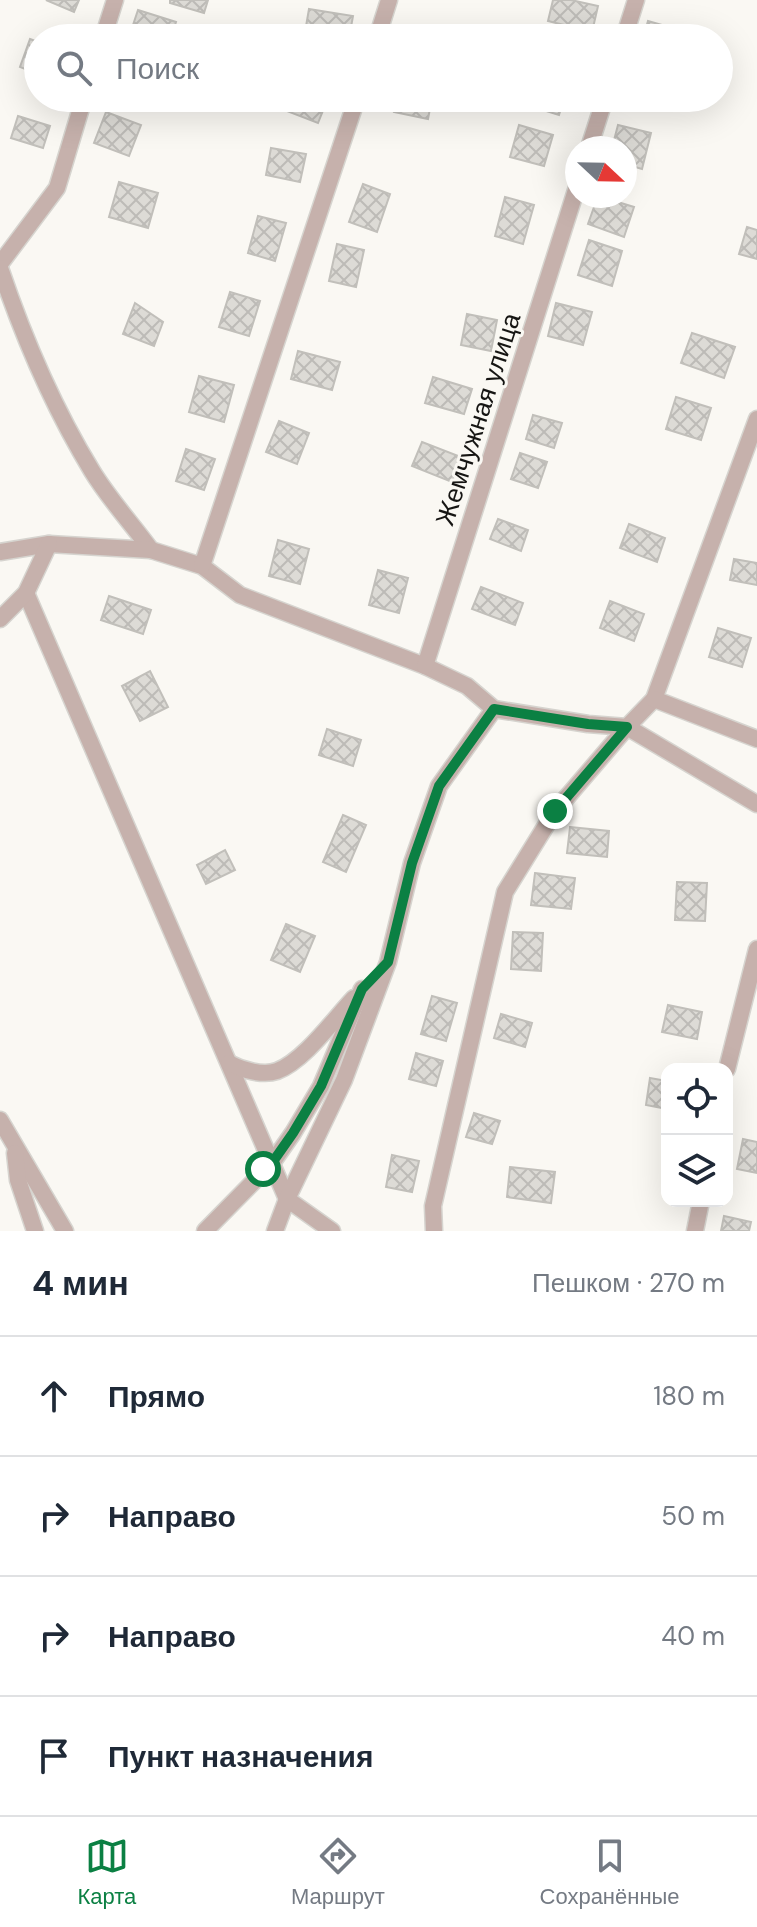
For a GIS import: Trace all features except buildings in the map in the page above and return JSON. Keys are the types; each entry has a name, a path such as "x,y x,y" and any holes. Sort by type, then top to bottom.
{"street":[{"path":"107,24 115,0"},
{"path":"381,24 389,0"},
{"path":"628,24 636,0"},
{"path":"80,112 57,188 0,266 22,334 55,405 93,473 151,550"},
{"path":"202,566 352,112"},
{"path":"593,136 601,112"},
{"name":"Жемчужная улица","path":"425,666 570,208"},
{"path":"434,1231 433,1206 505,892 555,811 654,699 757,419"},
{"path":"0,619 26,593 49,544"},
{"path":"0,552 49,544 151,550 202,566 240,595 425,666 467,686 494,709 627,727 756,803"},
{"path":"26,593 287,1199 332,1231"},
{"path":"654,699 757,739"},
{"path":"275,1231 344,1080 388,962 412,863 439,786 494,709"},
{"path":"728,1063 757,949"},
{"path":"229,1063 243,1070 275,1073 294,1061 388,962"},
{"path":"205,1231 272,1163 321,1086 362,989"},
{"path":"0,1120 65,1231"},
{"path":"14,1147 18,1180 35,1231"},
{"path":"695,1231 700,1207"}],"route":[{"path":"263,1169 272,1163 293,1133 321,1086 362,989 388,962 412,863 439,786 494,709 627,727 555,811"}]}
